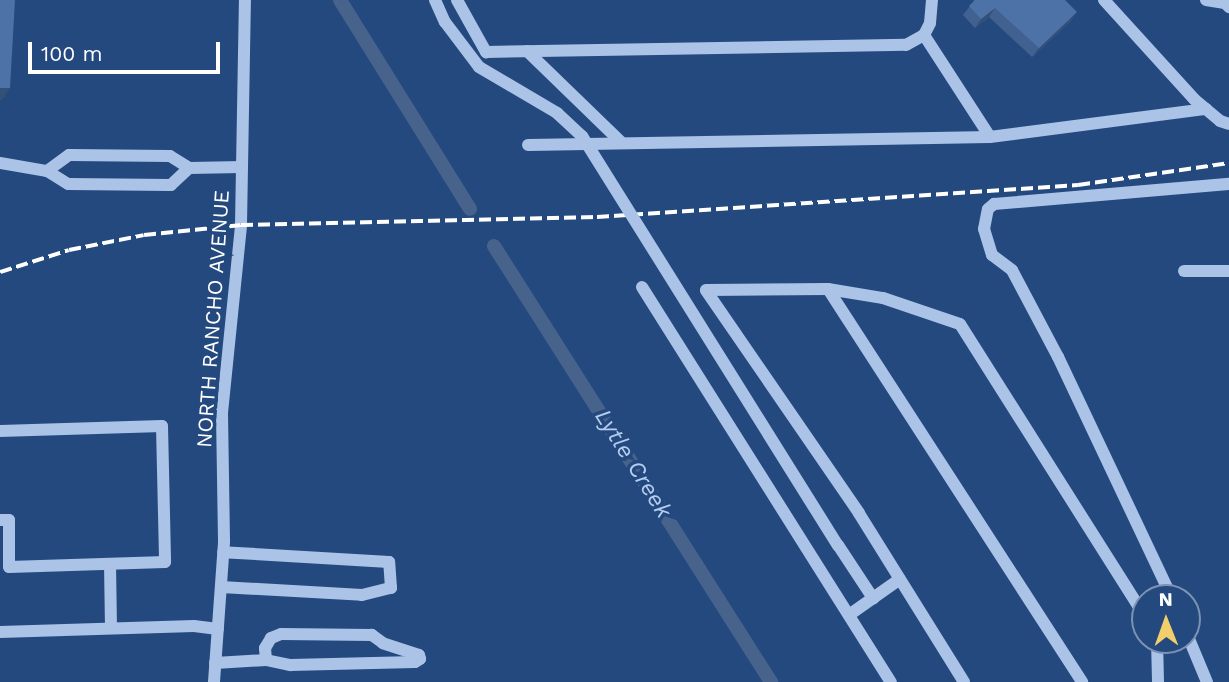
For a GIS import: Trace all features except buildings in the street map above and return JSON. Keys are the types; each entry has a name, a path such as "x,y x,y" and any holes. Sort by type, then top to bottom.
{"street":[{"name":"NORTH RANCHO AVENUE","path":"214,682 223,552 222,413 241,225 245,0"},
{"path":"435,0 445,22 479,67 557,113 582,136 873,598"},
{"path":"457,0 486,52 906,45 924,35 932,5 943,0"},
{"path":"1104,0 1206,109 1229,124"},
{"path":"1206,0 1225,3 1229,7"},
{"path":"924,35 990,137"},
{"path":"527,51 622,143"},
{"path":"528,145 990,137 1206,109"},
{"path":"47,172 69,155 170,156 189,168 242,167"},
{"path":"2,166 47,172 68,184 171,185 189,168"},
{"path":"1164,584 1058,357 1012,270 992,255 984,229 988,209 995,204 1229,184"},
{"path":"1184,271 1229,271"},
{"path":"642,287 891,682"},
{"path":"828,289 1082,682"},
{"path":"964,682 900,579 706,290 828,289 883,298 960,324 1131,595"},
{"path":"0,431 162,426 165,562 9,567 9,520 0,520"},
{"path":"221,587 362,595 391,588 389,562 223,552"},
{"path":"110,564 111,628"},
{"path":"849,615 900,579"},
{"path":"219,615 234,614"},
{"path":"0,632 194,626 218,629"},
{"path":"215,663 266,660 290,666 415,662 420,659 419,655 383,643 372,635 281,634 271,638 265,649 266,660"},
{"path":"1157,654 1158,682"},
{"path":"1195,654 1207,682"}],"waterway":[{"name":"Lytle Creek","path":"340,0 470,209"},
{"name":"Lytle Creek","path":"494,246 771,682"}],"railway":[{"path":"0,272 69,250 144,235 241,225 597,217 1078,185 1229,163"}]}
